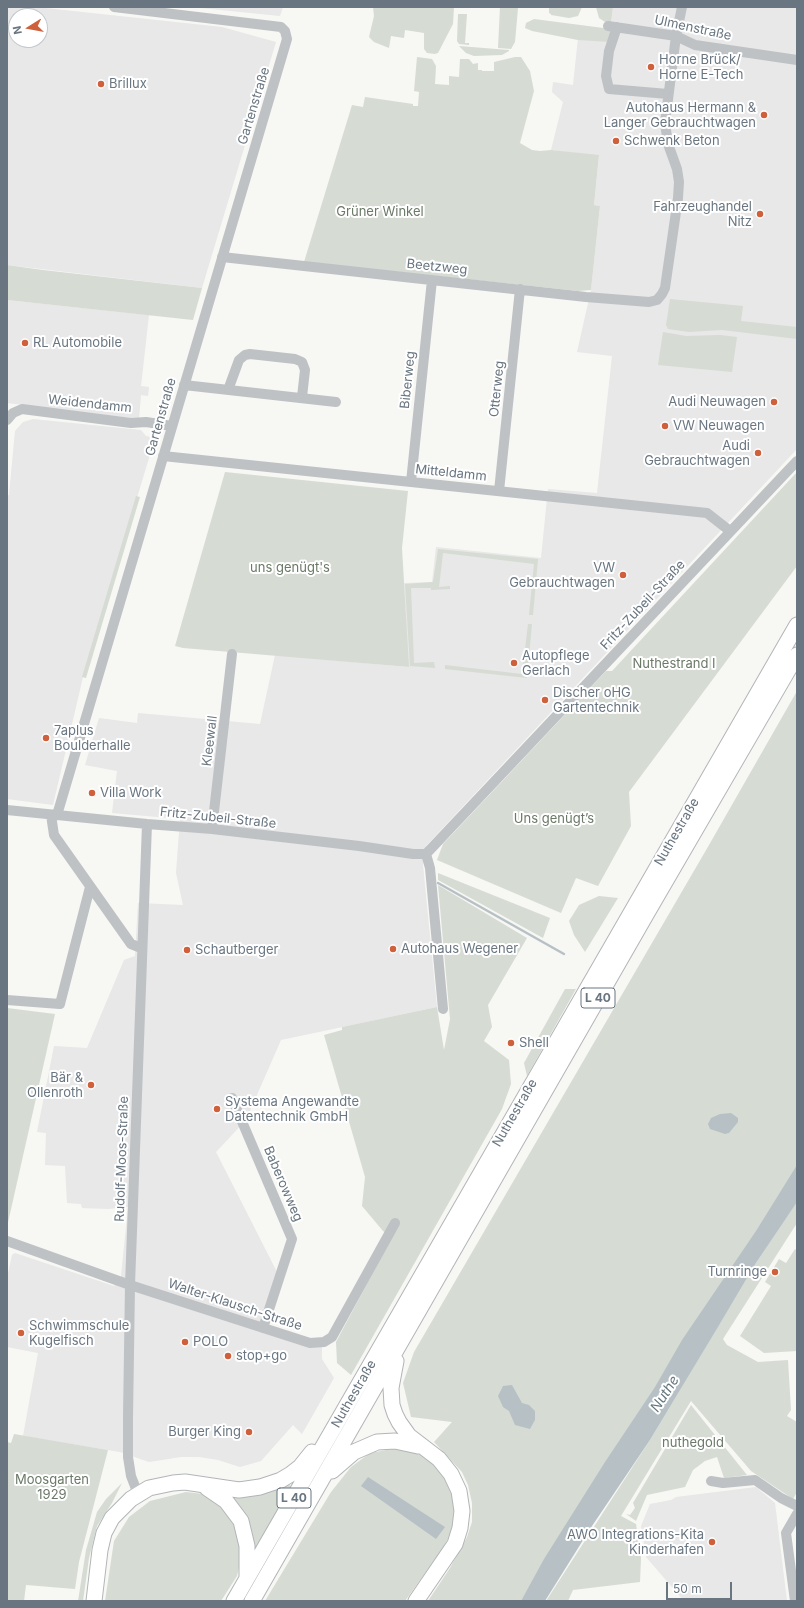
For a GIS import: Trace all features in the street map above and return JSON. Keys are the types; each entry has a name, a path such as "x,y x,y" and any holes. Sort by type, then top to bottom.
{"highway":[{"name":"Nuthestraße","path":"234,1601 797,625"},
{"name":"Nuthestraße","path":"252,1601 797,655"},
{"path":"402,1341 392,1379 392,1406 404,1430 416,1442 439,1459 451,1474 459,1491 462,1511 460,1528 455,1544 416,1601"},
{"path":"94,1601 100,1550 104,1533 118,1511 138,1494 161,1484 185,1482 239,1490 260,1487 281,1480 300,1467 340,1418"},
{"path":"321,1482 347,1457 369,1445 395,1441 423,1447"},
{"path":"197,1484 220,1495 232,1507 241,1521 247,1546 247,1579"}],"street":[{"name":"Gartenstraße","path":"54,815 285,47 286,36 285,31 280,27 114,7"},
{"path":"668,94 676,36 682,7"},
{"name":"Ulmenstraße","path":"668,94 609,89 606,76 612,27 676,36 695,45 797,60"},
{"name":"Beetzweg","path":"222,257 649,302 657,300 664,291 679,182 677,169 665,134 668,94"},
{"name":"Biberweg","path":"411,482 432,280"},
{"name":"Otterweg","path":"499,491 520,289"},
{"path":"228,390 239,360 245,355 250,354 299,359 305,370 302,398"},
{"path":"184,385 336,402"},
{"name":"Weidendamm","path":"7,420 13,413 22,409 131,423 146,422 172,426"},
{"name":"Mitteldamm","path":"163,456 707,513 730,531"},
{"name":"Fritz-Zubeil-Straße","path":"7,810 212,830 359,846 413,854 426,854 626,644 797,461"},
{"name":"Kleewall","path":"212,830 232,654"},
{"path":"54,815 54,835 131,944 141,948"},
{"name":"Rudolf-Moos-Straße","path":"138,1494 131,1476 128,1457 130,1285 138,1097 141,948 147,824"},
{"path":"426,854 430,868 443,1009"},
{"path":"7,1000 60,1004 90,888"},
{"name":"Baberowweg","path":"232,1098 292,1239 262,1328"},
{"name":"Walter-Klausch-Straße","path":"7,1241 130,1285 310,1343 324,1342 332,1337 395,1223"},
{"path":"712,1481 723,1483 755,1480 781,1498 797,1506"},
{"path":"796,1601 786,1533 797,1514"}],"shaded area":[{"path":"7,7 45,8 8,8 8,48 48,48 48,8 222,27 276,42 202,288 7,265"},
{"path":"191,7 283,7 280,16"},
{"path":"613,7 797,7 797,449 426,846 423,865 437,1007 281,1040 246,1120 216,1152 279,1276 263,1328 322,1346 322,1359 334,1378 302,1434 293,1425 261,1461 240,1467 218,1460 199,1457 181,1457 149,1462 120,1452 23,1436 38,1353 7,1347 7,1278 12,1255 15,1253 114,1286 121,1276 128,1207 108,1209 82,1208 81,1204 67,1203 65,1166 45,1165 46,1133 37,1132 54,1046 87,1048 124,960 135,956 138,903 183,905 176,873 180,819 112,813 117,771 85,765 99,718 137,723 138,713 260,724 275,655 408,667 404,583 432,582 436,547 541,558 548,489 597,493 612,356 577,352 591,290 600,206 594,205 599,156 551,150 563,102 552,92 553,82 573,85 579,29 610,33"},
{"path":"7,300 149,315 141,386 149,387 148,396 141,395 139,419 7,403"},
{"path":"33,419 141,430 146,436 155,438 83,677 53,805 7,799 7,496 9,495 15,431 23,422"},
{"name":"AWO Integrations-Kita Kinderhafen","path":"756,1487 775,1503 787,1601 684,1601 646,1557 641,1526 650,1504 671,1500 676,1497"}],"green space":[{"path":"373,7 454,7 453,24 438,53 427,53 424,49 424,33 405,30 404,38 391,36 389,48 374,42 369,37 374,16"},
{"path":"500,7 518,8 515,42 511,49 498,48"},
{"path":"549,7 582,7 578,16 569,18 551,15 549,13"},
{"path":"596,7 613,7 611,23 605,22 599,18"},
{"path":"458,14 467,14 465,43 469,43 469,45 459,44 457,41"},
{"path":"534,19 611,29 610,42 578,40 532,31 525,28 526,23"},
{"path":"459,46 509,51 502,55 474,56 466,53"},
{"name":"Grüner Winkel","path":"417,57 432,59 436,66 435,84 449,85 449,76 459,77 460,59 469,59 473,64 478,63 478,70 494,71 494,62 521,57 530,71 534,91 520,143 532,150 551,150 599,155 594,205 600,206 591,290 578,291 304,262 352,105 363,107 365,97 418,106 419,92 414,91"},
{"path":"7,265 202,288 193,320 7,300"},
{"path":"670,299 743,306 741,321 797,327 797,339 722,330 689,332 668,329 666,325"},
{"path":"663,332 686,336 720,335 737,337 732,372 658,365"},
{"name":"uns genügt's","path":"225,472 408,491 402,548 409,667 183,648 175,646"},
{"path":"797,472 797,566 629,792 631,826 598,886 576,878 561,913 437,860 443,844 606,671 612,671"},
{"path":"136,496 140,497 86,678 82,677"},
{"path":"438,549 538,559 533,615 529,615 534,564 443,553 439,587 450,586 450,589 431,590 431,588 411,588 414,663 434,662 435,668 410,666 405,584 433,582"},
{"path":"528,624 532,624 527,678 445,669 445,665 522,674"},
{"path":"797,691 797,1170 521,1601 428,1601 450,1568 467,1537 472,1522 472,1503 468,1485 462,1472 434,1442 452,1422 411,1417 403,1383 414,1352"},
{"path":"438,873 550,918 543,938 438,880"},
{"path":"438,885 527,938 488,1005 492,1027 484,1041 509,1060 511,1084 502,1109 351,1375 337,1363 336,1342 392,1237 383,1231 362,1206 365,1177 324,1035 342,1030 342,1027 437,1007 444,1050 450,1019"},
{"path":"599,896 618,898 585,952 574,935 569,921 579,905"},
{"path":"565,989 576,989 527,1076 524,1063"},
{"path":"7,1008 55,1014 7,1227"},
{"path":"797,1201 797,1223 723,1339 727,1345 758,1362 788,1360 791,1410 787,1416 797,1422 797,1492 793,1499 751,1471 691,1401 621,1516 636,1524 641,1558 640,1582 573,1590 568,1601 546,1601 650,1440 756,1263"},
{"path":"795,1249 797,1251 797,1351 764,1353 740,1336 771,1286 765,1282 779,1259 786,1263"},
{"name":"nuthegold","path":"691,1405 747,1475 724,1478 717,1457 705,1461 693,1470 685,1487 647,1495 636,1521 626,1514 630,1515 635,1508 633,1503"},
{"name":"Moosgarten 1929","path":"14,1434 108,1450 79,1562 75,1589 26,1585 24,1601 7,1601 7,1442 11,1443"},
{"path":"397,1448 424,1456 437,1465 447,1476 457,1506 455,1525 443,1548 405,1601 265,1601 331,1492 351,1467 370,1453"},
{"path":"122,1483 112,1503 97,1526 89,1558 83,1601 78,1601 86,1550 97,1512 106,1499"},
{"path":"287,1484 291,1486 256,1548 251,1545 228,1497"},
{"path":"186,1492 204,1494 226,1508 239,1532 241,1559 237,1576 221,1601 105,1601 114,1541 129,1517 150,1501"}],"water":[{"path":"731,1113 738,1118 738,1122 729,1133 725,1134 710,1129 708,1124 711,1118 720,1114"},
{"name":"Nuthe","path":"797,1165 797,1202 756,1263 650,1440 590,1529 545,1601 521,1601 544,1559 605,1462 655,1387 682,1340 756,1231"},
{"path":"512,1385 522,1403 529,1405 535,1411 535,1420 530,1429 515,1425 509,1411 503,1407 498,1396 503,1386"},
{"path":"368,1477 445,1527 436,1539 361,1486"}],"waterway":[{"path":"438,883 564,954"}],"place":[{"name":"Horne Brück/ Horne E-Tech","path":"651,67"},
{"name":"Brillux","path":"101,84"},
{"name":"Autohaus Hermann & Langer Gebrauchtwagen","path":"764,115"},
{"name":"Schwenk Beton","path":"616,141"},
{"name":"Fahrzeughandel Nitz","path":"760,214"},
{"name":"RL Automobile","path":"25,343"},
{"name":"Audi Neuwagen","path":"774,402"},
{"name":"VW Neuwagen","path":"665,426"},
{"name":"Audi Gebrauchtwagen","path":"758,453"},
{"name":"VW Gebrauchtwagen","path":"623,575"},
{"name":"Autopflege Gerlach","path":"514,663"},
{"name":"Discher oHG Gartentechnik","path":"545,700"},
{"name":"7aplus Boulderhalle","path":"46,738"},
{"name":"Villa Work","path":"92,793"},
{"name":"Autohaus Wegener","path":"393,949"},
{"name":"Schautberger","path":"187,950"},
{"name":"Shell","path":"511,1043"},
{"name":"Bär & Ollenroth","path":"91,1085"},
{"name":"Systema Angewandte Datentechnik GmbH","path":"217,1109"},
{"name":"Turnringe","path":"775,1272"},
{"name":"Schwimmschule Kugelfisch","path":"21,1333"},
{"name":"POLO","path":"185,1342"},
{"name":"stop+go","path":"228,1356"},
{"name":"Burger King","path":"249,1432"},
{"name":"AWO Integrations-Kita Kinderhafen","path":"712,1542"}],"park label":[{"name":"Nuthestrand I","path":"674,664"},
{"name":"Uns genügt’s","path":"554,819"}]}
